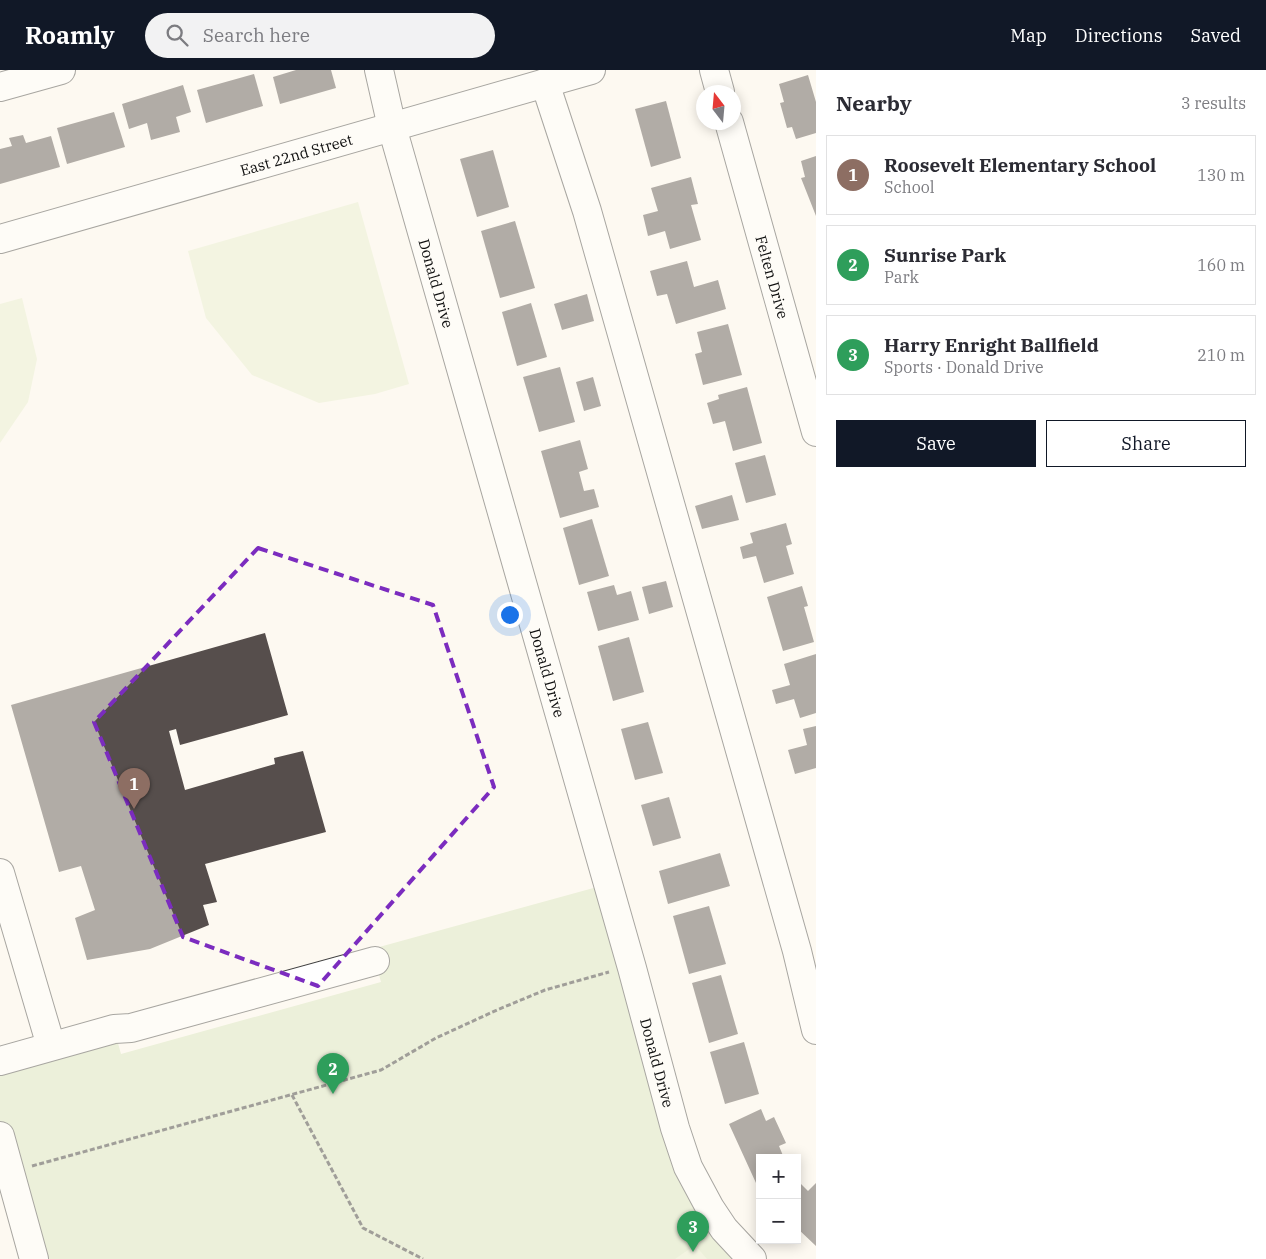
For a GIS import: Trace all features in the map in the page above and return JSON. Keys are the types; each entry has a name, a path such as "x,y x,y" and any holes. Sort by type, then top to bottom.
{"street":[{"path":"0,87 61,70"},
{"name":"Donald Drive","path":"379,70 392,127 632,968 675,1128 688,1167 710,1208 724,1229 752,1259"},
{"name":"East 22nd Street","path":"0,240 591,70"},
{"path":"714,70 718,85"},
{"path":"545,83 592,230 792,932 816,1030"},
{"name":"Felten Drive","path":"731,130 816,432"},
{"path":"0,873 51,1046"},
{"path":"0,1061 114,1029 131,1028 375,961"},
{"path":"0,1136 34,1259"}],"path":[{"path":"10,1172 381,1070 436,1038 545,990 632,968"},
{"path":"292,1095 363,1228 423,1259"}],"highlighted area":[{"path":"258,548 433,605 494,787 318,986 183,937 94,722"}],"green space":[{"path":"358,202 409,384 375,394 319,403 252,375 206,318 188,251"},
{"path":"22,298 37,359 28,402 0,443 0,304"},
{"path":"608,884 675,1128 752,1259 34,1259 0,1136 0,1061 114,1029 121,1054 381,982 372,949"},
{"path":"695,1245 707,1259 675,1259"}],"building":[{"path":"296,70 331,70 336,88 280,104 273,77"},
{"path":"254,74 263,106 206,123 197,90"},
{"path":"808,75 816,102 816,133 796,139 792,127 787,128 780,103 784,102 779,84"},
{"path":"183,85 191,112 176,117 180,132 151,140 147,123 129,129 122,104"},
{"path":"666,101 681,158 651,167 635,109"},
{"path":"114,112 125,147 67,164 57,128"},
{"path":"23,135 26,143 51,136 60,167 0,184 0,149 12,146 9,138"},
{"path":"493,150 509,207 477,217 460,159"},
{"path":"816,156 816,216 801,178 805,177 801,161"},
{"path":"691,177 698,204 691,205 701,240 670,249 665,231 648,236 643,215 658,211 651,188"},
{"path":"515,221 535,288 500,298 481,231"},
{"path":"687,261 694,287 718,280 726,309 676,324 667,294 657,296 650,271"},
{"path":"587,294 594,321 562,330 554,304"},
{"path":"531,303 547,357 517,366 502,312"},
{"path":"728,324 742,375 703,385 695,354 702,352 697,332"},
{"path":"560,367 575,422 539,432 523,377"},
{"path":"593,377 601,406 584,411 576,382"},
{"path":"747,387 762,443 733,451 725,421 713,424 707,403 719,399 718,395"},
{"path":"580,440 588,469 579,472 584,491 594,489 599,507 560,518 541,451"},
{"path":"765,455 776,495 746,503 735,463"},
{"path":"732,495 739,520 702,529 695,506"},
{"path":"592,519 609,576 579,585 563,528"},
{"path":"786,523 792,544 786,546 794,574 764,583 756,556 743,559 740,547 753,543 750,533"},
{"path":"666,581 673,607 649,614 642,587"},
{"path":"614,585 617,595 631,591 639,620 598,631 587,592"},
{"path":"802,586 808,606 804,607 814,642 783,651 767,597"},
{"path":"265,633 288,715 180,745 176,729 169,731 185,790 275,764 274,758 303,751 326,832 205,864 217,902 203,905 209,925 150,949 87,960 75,918 95,910 81,866 59,872 11,705"},
{"path":"629,637 644,692 613,701 598,646"},
{"path":"816,654 816,713 800,718 794,699 776,704 772,690 790,685 784,664"},
{"path":"648,722 663,773 635,780 621,729"},
{"path":"816,726 816,768 795,774 788,750 807,745 803,729"},
{"path":"669,797 681,838 653,846 641,805"},
{"path":"720,853 730,886 668,904 659,871"},
{"path":"709,906 726,964 689,974 673,916"},
{"path":"721,975 738,1034 709,1043 692,983"},
{"path":"744,1042 759,1094 725,1104 710,1052"},
{"path":"761,1109 766,1121 774,1117 786,1143 779,1146 782,1154 756,1154 756,1183 729,1124"},
{"path":"816,1183 816,1246 801,1232 801,1184 808,1191"}],"place":[{"name":"Roosevelt Elementary School","path":"134,809"},
{"name":"Sunrise Park","path":"333,1094"},
{"name":"Harry Enright Ballfield","path":"693,1252"}]}
